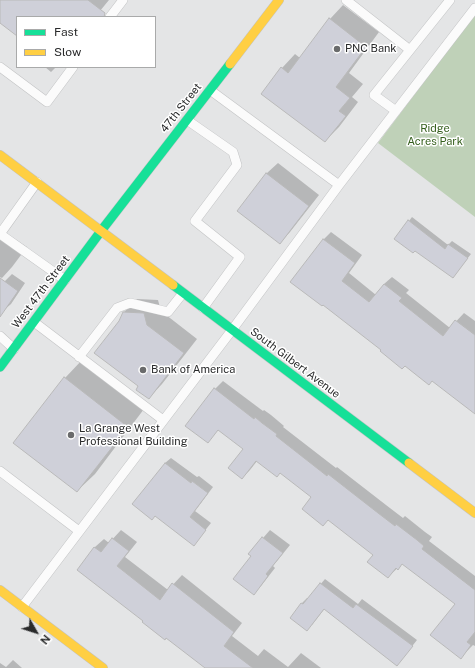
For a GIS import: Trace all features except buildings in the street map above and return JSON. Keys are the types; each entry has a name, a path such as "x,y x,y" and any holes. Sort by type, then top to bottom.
{"street":[{"name":"47th Street","path":"101,232 277,4"},
{"name":"South Gilbert Avenue","path":"0,155 475,513"},
{"name":"West 47th Street","path":"0,367 101,232"},
{"path":"0,590 103,668"}],"lane":[{"path":"111,16 123,0"},
{"path":"265,0 277,4"},
{"path":"346,0 410,50"},
{"path":"396,111 374,95 450,0"},
{"path":"22,607 232,330 339,185 475,8"},
{"path":"0,67 47,102 72,68"},
{"path":"210,90 339,185"},
{"path":"187,120 233,152 237,165 195,221 240,257 202,308"},
{"path":"37,182 0,234 65,280"},
{"path":"79,357 117,308 130,303 168,312 183,293"},
{"path":"34,322 163,420"},
{"path":"0,336 14,349"},
{"path":"0,471 79,531"}],"green space":[{"name":"Ridge Acres Park","path":"475,14 475,217 378,143"}],"traffic: fast":[{"path":"0,367 101,231 230,64"},
{"path":"173,285 409,463"}],"traffic: slow":[{"path":"230,64 279,0"},
{"path":"0,155 173,285"},
{"path":"409,463 475,513"},
{"path":"0,590 103,668"}],"place":[{"name":"PNC Bank","path":"337,49"},
{"name":"Bank of America","path":"143,370"},
{"name":"La Grange West Professional Building","path":"71,435"}]}
